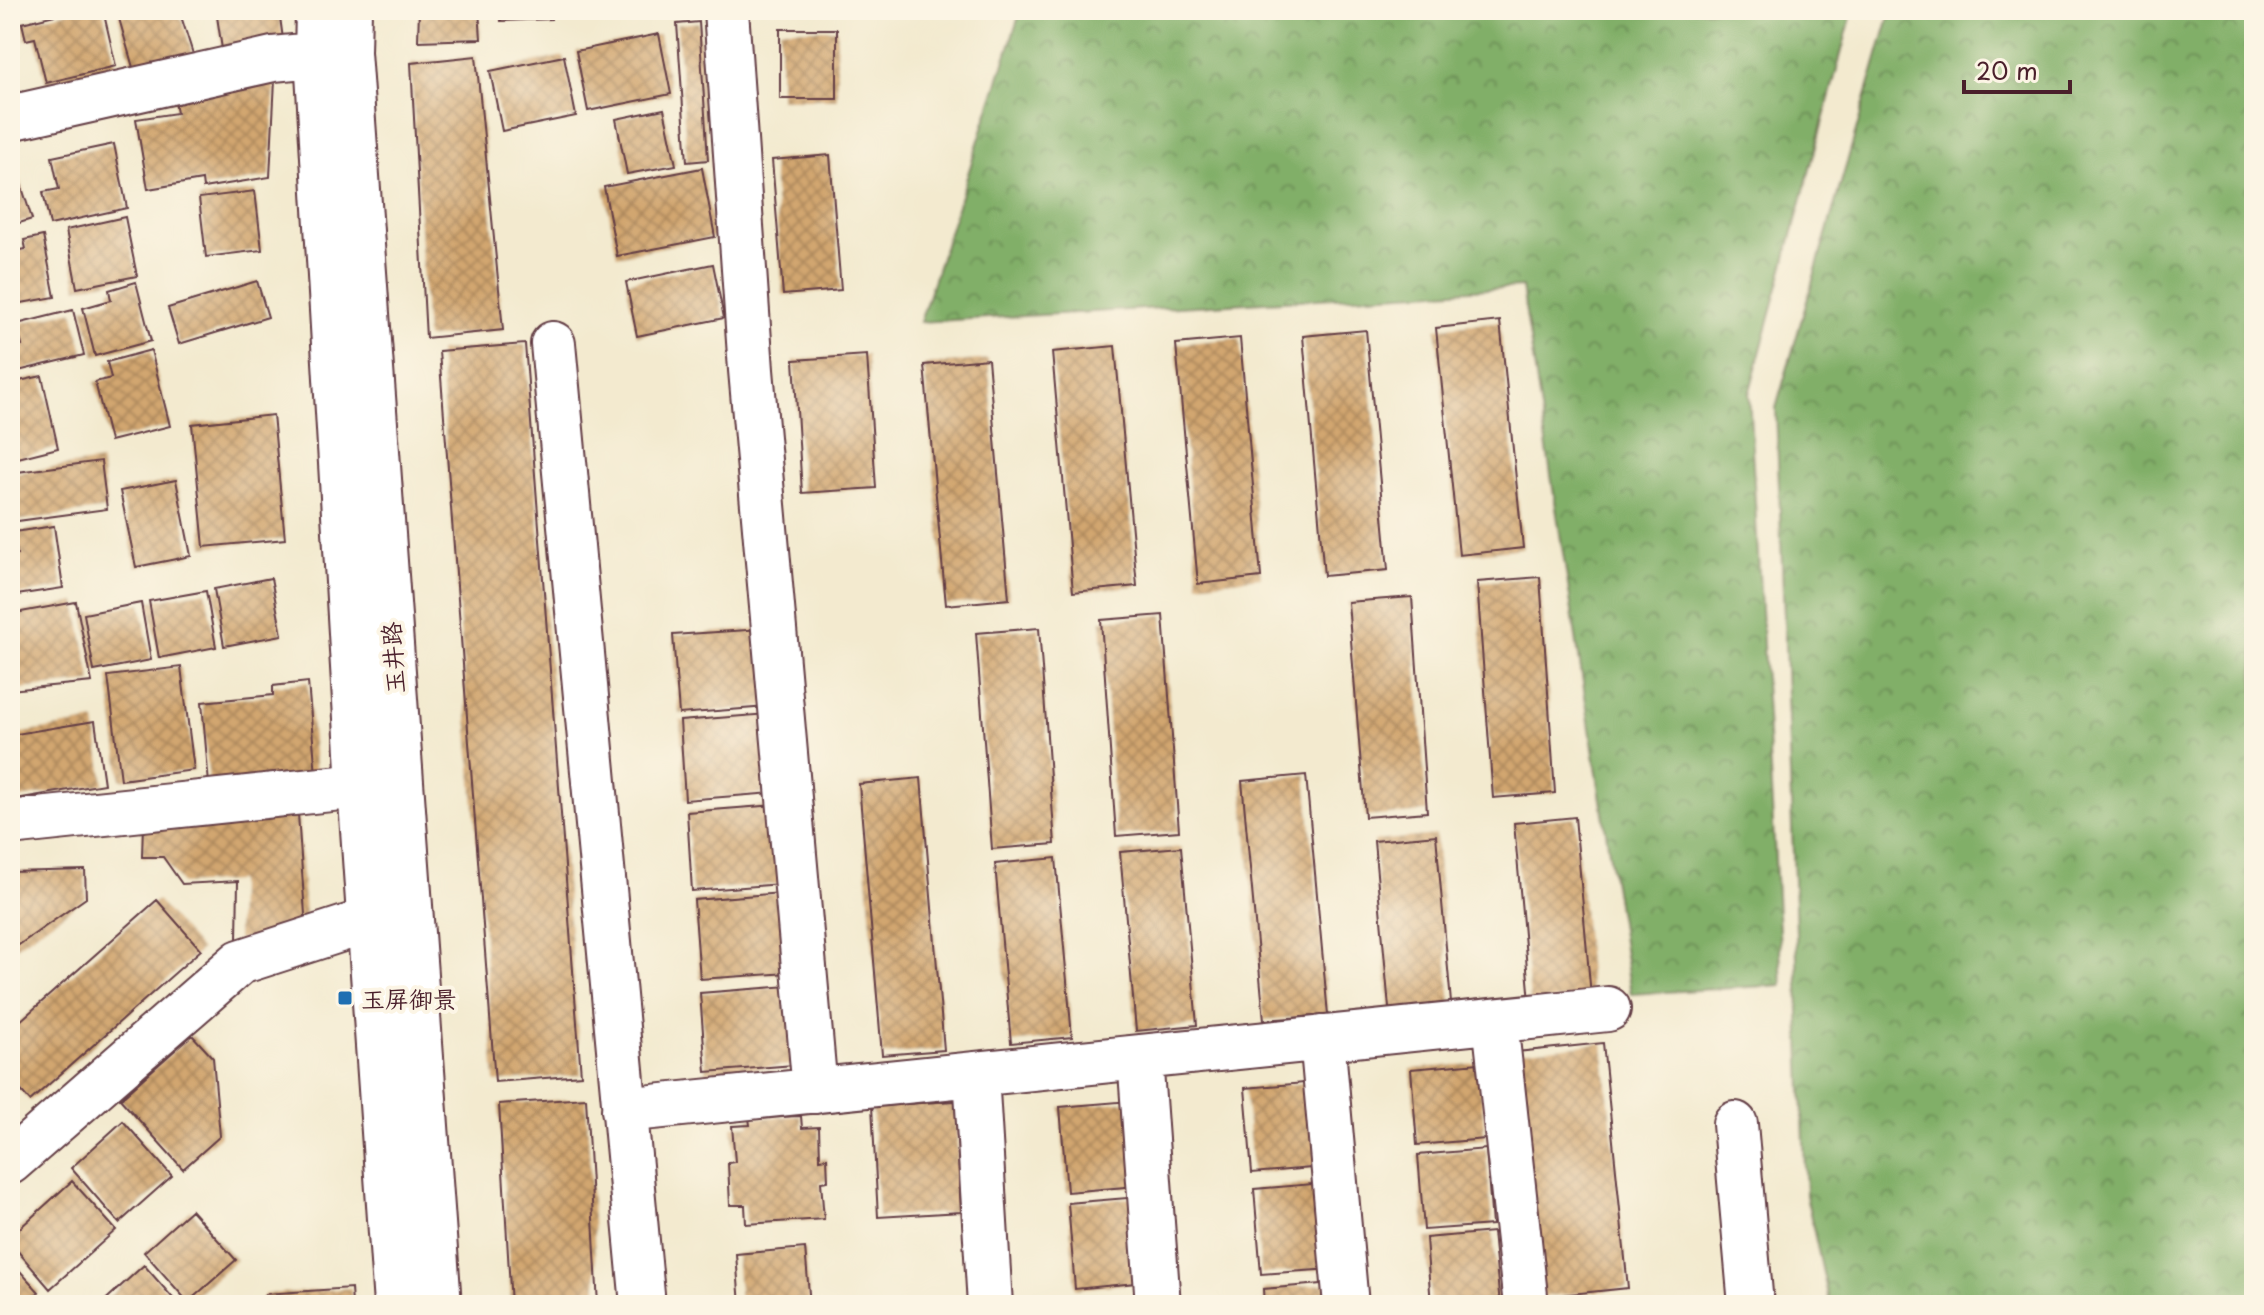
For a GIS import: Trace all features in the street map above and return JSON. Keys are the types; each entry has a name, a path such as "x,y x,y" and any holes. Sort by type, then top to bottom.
{"street":[{"name":"玉井路","path":"318,10 338,39 439,1305"},
{"path":"726,10 751,370 815,1091"},
{"name":"玉井路","path":"338,39 360,786 396,1305"},
{"path":"10,118 273,59 338,39"},
{"path":"553,344 643,1305"},
{"path":"10,823 360,786"},
{"path":"10,1162 240,962 370,920"},
{"path":"624,1110 1608,1009"},
{"path":"1495,1021 1526,1305"},
{"path":"1322,1038 1346,1305"},
{"path":"1140,1057 1158,1305"},
{"path":"976,1074 990,1305"},
{"path":"1735,1124 1751,1305"}],"green space":[{"path":"1021,10 1853,10 1749,394 1782,985 1631,994 1522,287 920,322"},
{"path":"1891,10 2254,10 2254,1305 1830,1305 1806,1195 1776,408"}],"building":[{"path":"75,10 103,10 116,66 46,83 35,38 26,40 22,23"},
{"path":"134,10 179,10 193,54 134,71 118,15"},
{"path":"216,10 279,10 283,39 222,49"},
{"path":"419,10 479,10 481,39 418,41"},
{"path":"501,10 551,10 551,19 501,21"},
{"path":"699,22 708,160 687,162 677,24"},
{"path":"780,29 837,29 837,99 780,99"},
{"path":"659,34 671,94 588,111 576,51"},
{"path":"476,56 503,330 426,338 411,63"},
{"path":"564,56 576,116 502,131 490,71"},
{"path":"275,80 270,177 203,188 202,180 148,189 136,119 177,113 174,97"},
{"path":"664,109 676,165 627,174 616,119"},
{"path":"114,144 127,208 50,225 43,192 59,189 52,157"},
{"path":"830,155 841,290 783,295 772,160"},
{"path":"10,157 32,219 10,226"},
{"path":"702,168 715,237 617,256 604,187"},
{"path":"255,191 262,250 206,257 199,198"},
{"path":"125,217 137,276 77,288 66,230"},
{"path":"43,236 55,297 10,305 10,252 26,249 24,240"},
{"path":"713,264 724,318 637,336 626,282"},
{"path":"257,281 268,317 179,344 168,308"},
{"path":"136,282 151,341 95,356 83,308 111,300 109,290"},
{"path":"73,310 84,355 10,373 10,349 22,346 17,324"},
{"path":"1500,321 1523,548 1459,555 1436,328"},
{"path":"1366,330 1388,570 1324,576 1303,336"},
{"path":"1240,338 1261,577 1198,584 1176,344"},
{"path":"525,344 581,1075 495,1082 439,351"},
{"path":"1115,346 1137,586 1073,592 1052,352"},
{"path":"151,350 170,426 110,441 95,382 111,378 107,362"},
{"path":"867,355 876,488 802,493 794,360"},
{"path":"988,359 1009,599 946,605 924,365"},
{"path":"42,376 58,448 10,460 10,383"},
{"path":"273,415 285,539 204,547 192,424"},
{"path":"101,461 107,509 10,522 10,473"},
{"path":"176,480 191,556 136,567 120,491"},
{"path":"54,526 63,588 10,596 10,561 17,555 14,532"},
{"path":"1540,577 1555,793 1493,798 1477,582"},
{"path":"271,578 282,635 224,646 214,589"},
{"path":"206,591 216,647 159,658 149,601"},
{"path":"1412,597 1427,812 1365,817 1348,602"},
{"path":"76,602 92,682 10,690 10,614"},
{"path":"141,603 151,660 94,671 84,614"},
{"path":"1163,615 1179,831 1116,836 1101,620"},
{"path":"1039,628 1055,844 992,849 976,633"},
{"path":"762,629 767,707 679,714 673,635"},
{"path":"181,667 194,770 121,780 108,676"},
{"path":"308,682 316,775 209,784 202,702 273,695 273,686"},
{"path":"768,714 774,793 685,800 680,721"},
{"path":"95,721 104,784 10,800 10,735"},
{"path":"1306,775 1328,1015 1264,1020 1242,781"},
{"path":"921,778 944,1050 882,1055 859,784"},
{"path":"775,805 781,884 692,891 687,812"},
{"path":"298,814 306,929 237,940 238,881 182,884 163,857 142,857 143,825"},
{"path":"1575,817 1591,996 1530,1002 1514,823"},
{"path":"1436,835 1452,1014 1390,1019 1374,841"},
{"path":"1181,847 1197,1025 1136,1031 1120,852"},
{"path":"1056,858 1072,1037 1011,1043 995,864"},
{"path":"85,870 86,898 10,951 10,872"},
{"path":"782,893 788,973 700,979 694,900"},
{"path":"157,900 201,950 30,1101 10,1078 10,1030"},
{"path":"789,986 794,1065 706,1072 700,993"},
{"path":"192,1035 213,1058 220,1136 183,1169 120,1099"},
{"path":"1603,1043 1628,1288 1542,1297 1517,1052"},
{"path":"1479,1063 1485,1139 1417,1145 1411,1069"},
{"path":"1316,1082 1323,1167 1252,1173 1245,1088"},
{"path":"586,1098 598,1305 511,1305 499,1104"},
{"path":"955,1101 961,1212 878,1217 872,1106"},
{"path":"1130,1101 1137,1186 1067,1192 1060,1107"},
{"path":"801,1116 802,1128 819,1127 820,1159 827,1158 828,1181 821,1182 824,1219 746,1224 745,1205 730,1205 728,1163 735,1162 732,1126 750,1125 749,1118"},
{"path":"123,1121 172,1176 119,1223 71,1168"},
{"path":"1486,1149 1492,1225 1424,1230 1418,1155"},
{"path":"72,1181 116,1230 50,1289 10,1242 10,1237"},
{"path":"1324,1183 1331,1269 1261,1274 1254,1189"},
{"path":"1139,1197 1146,1282 1075,1289 1068,1203"},
{"path":"191,1210 236,1260 188,1302 144,1252"},
{"path":"1493,1232 1500,1305 1431,1305 1426,1238"},
{"path":"805,1248 810,1305 740,1305 736,1254"},
{"path":"10,1260 39,1292 25,1305 10,1305"},
{"path":"144,1265 179,1305 100,1305"},
{"path":"1333,1283 1335,1305 1264,1305 1263,1289"},
{"path":"351,1288 352,1305 259,1305 265,1294"},
{"path":"1149,1297 1149,1305 1075,1305 1075,1303"}],"place":[{"name":"玉屏御景","path":"345,998"}]}
